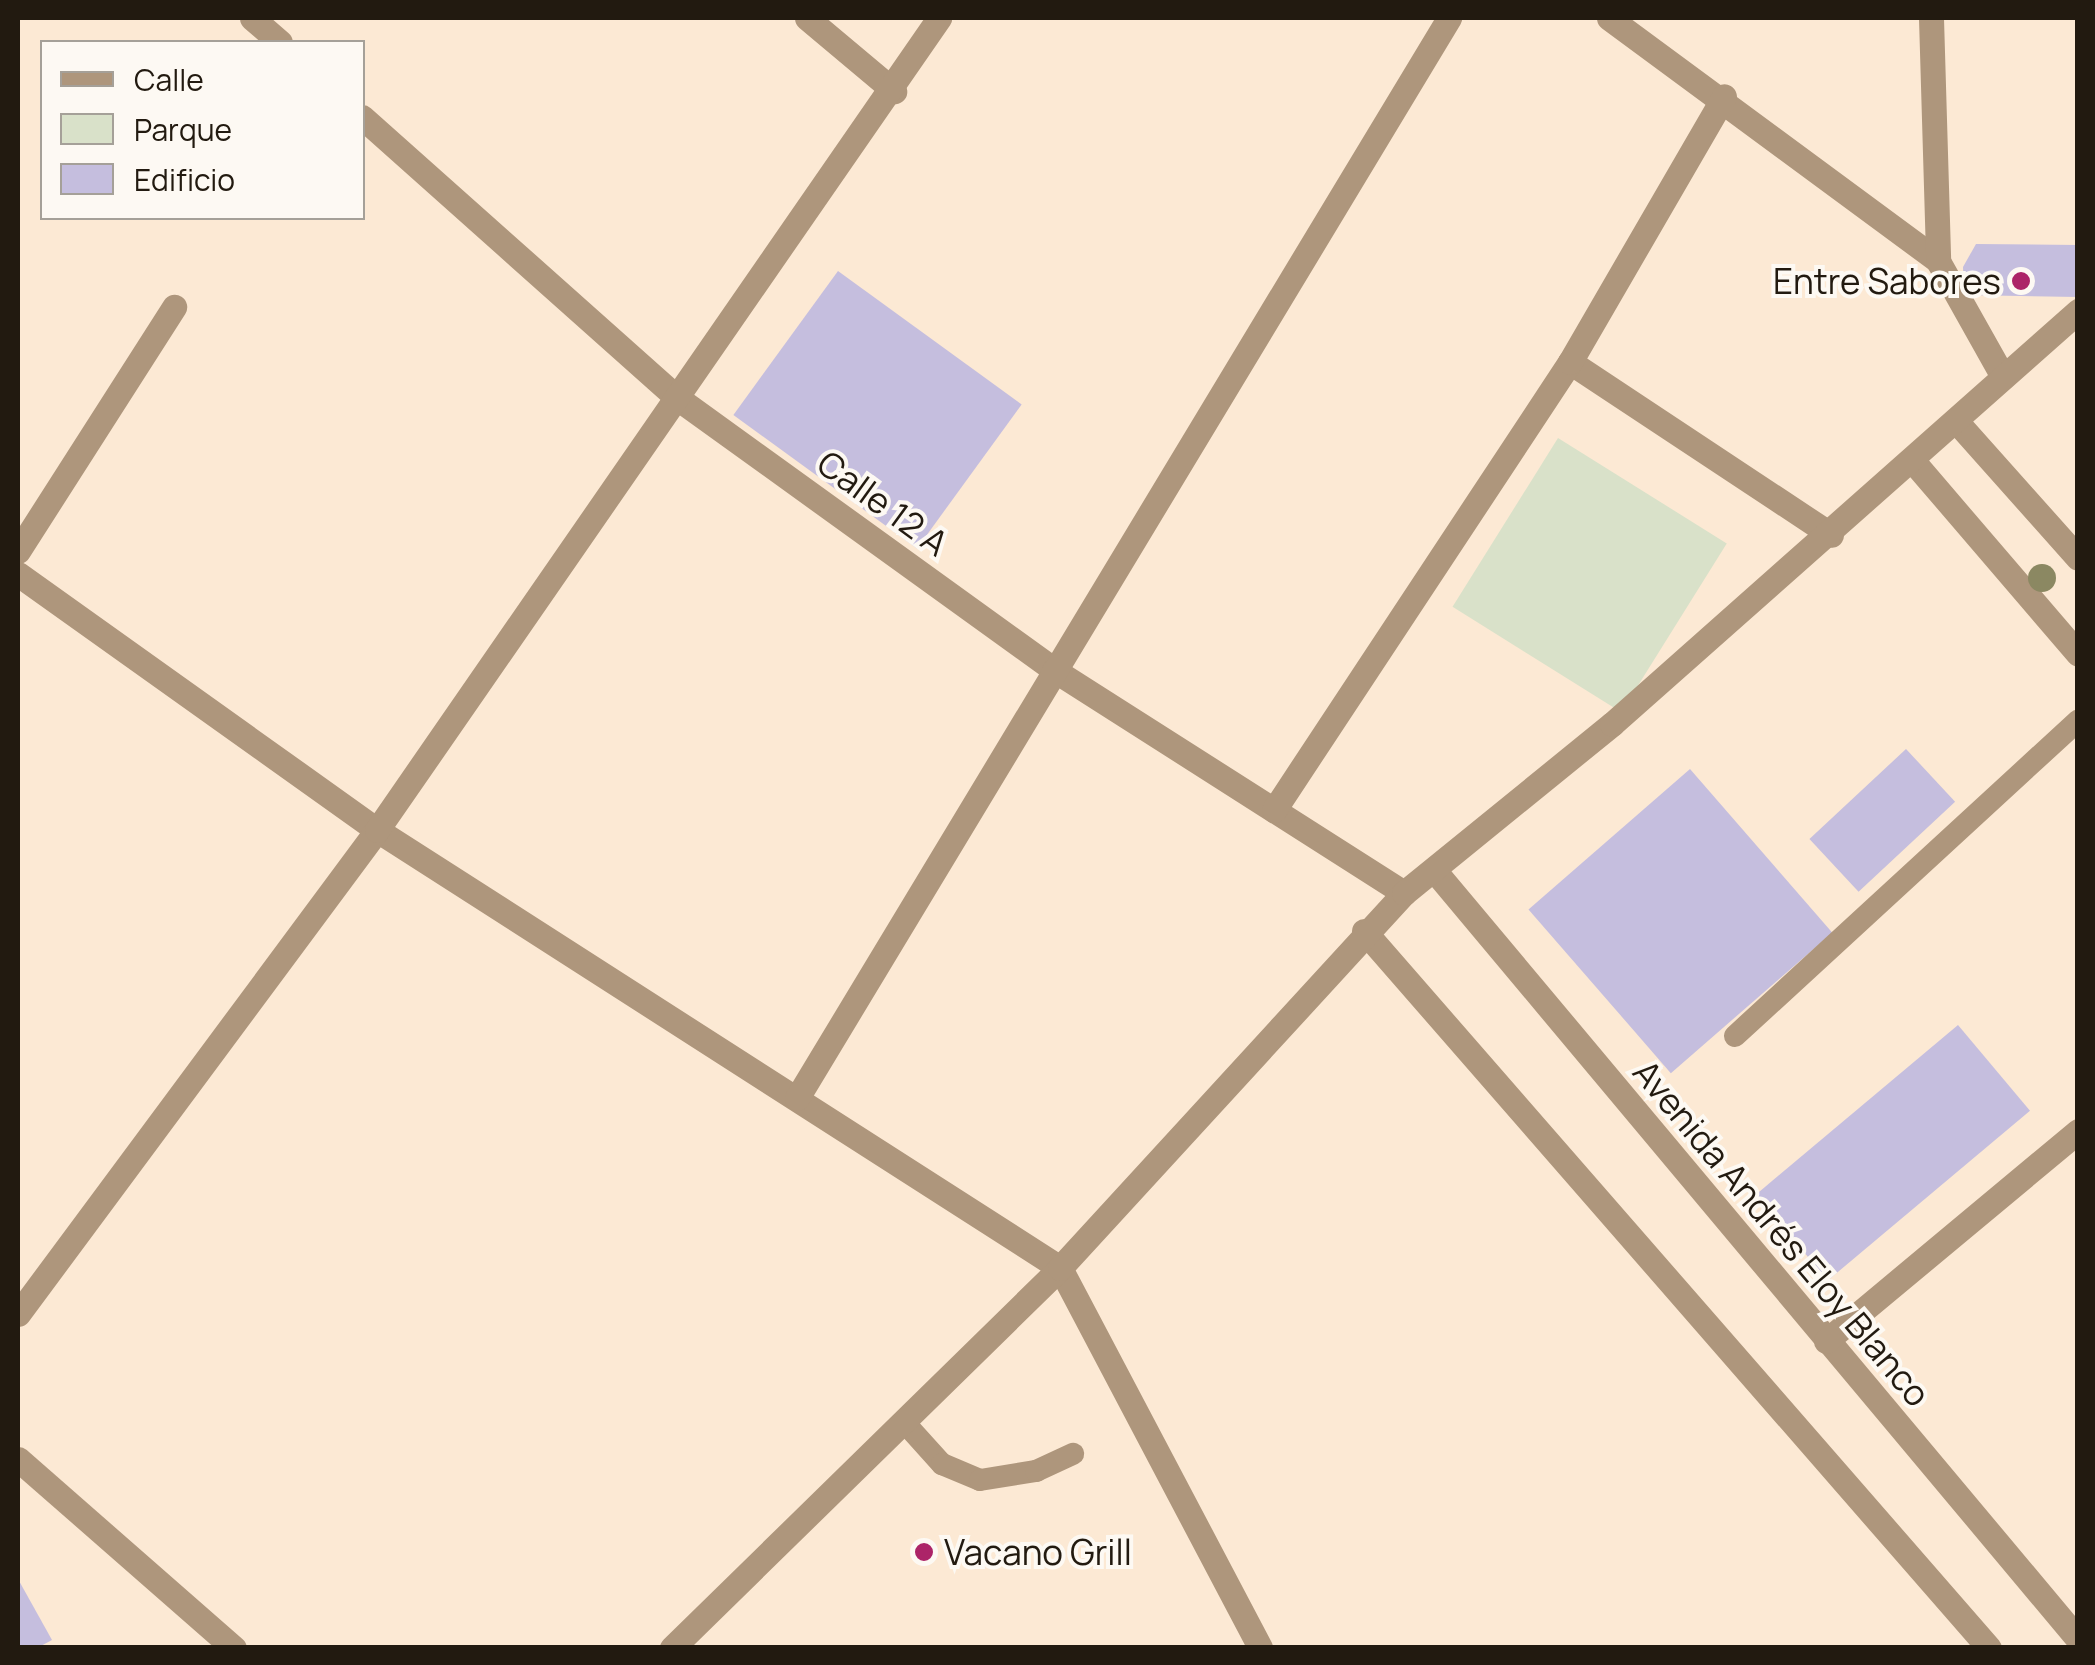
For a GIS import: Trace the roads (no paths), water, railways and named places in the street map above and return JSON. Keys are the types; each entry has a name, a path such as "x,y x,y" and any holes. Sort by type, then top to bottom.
{"street":[{"path":"252,18 278,40"},
{"path":"806,18 894,92"},
{"path":"18,1314 376,830 676,397 894,92 939,18"},
{"path":"797,1098 1449,18"},
{"path":"1609,18 1724,96 1938,261 2003,377"},
{"path":"1932,18 1938,261"},
{"path":"1274,810 1570,362 1724,96"},
{"name":"Calle 12 A","path":"365,120 676,397 1054,670 1404,893"},
{"path":"18,550 174,307"},
{"path":"672,1648 1060,1268 1364,931 1404,893 1830,535 2078,311"},
{"path":"1570,362 1830,535"},
{"path":"1956,421 2078,558"},
{"path":"1912,460 2078,654"},
{"path":"18,574 376,830 1060,1268 1260,1648"},
{"name":"Avenida Andrés Eloy Blanco","path":"1434,870 2078,1639"},
{"path":"1364,931 1990,1648"},
{"path":"1826,1342 2078,1132"},
{"path":"18,1459 234,1648"}],"lane":[{"path":"1735,1036 2078,720"},
{"path":"904,1422 942,1464 980,1480 1036,1471 1073,1454"}],"place":[{"name":"Entre Sabores","path":"2021,281"},
{"name":"Vacano Grill","path":"924,1552"}]}
